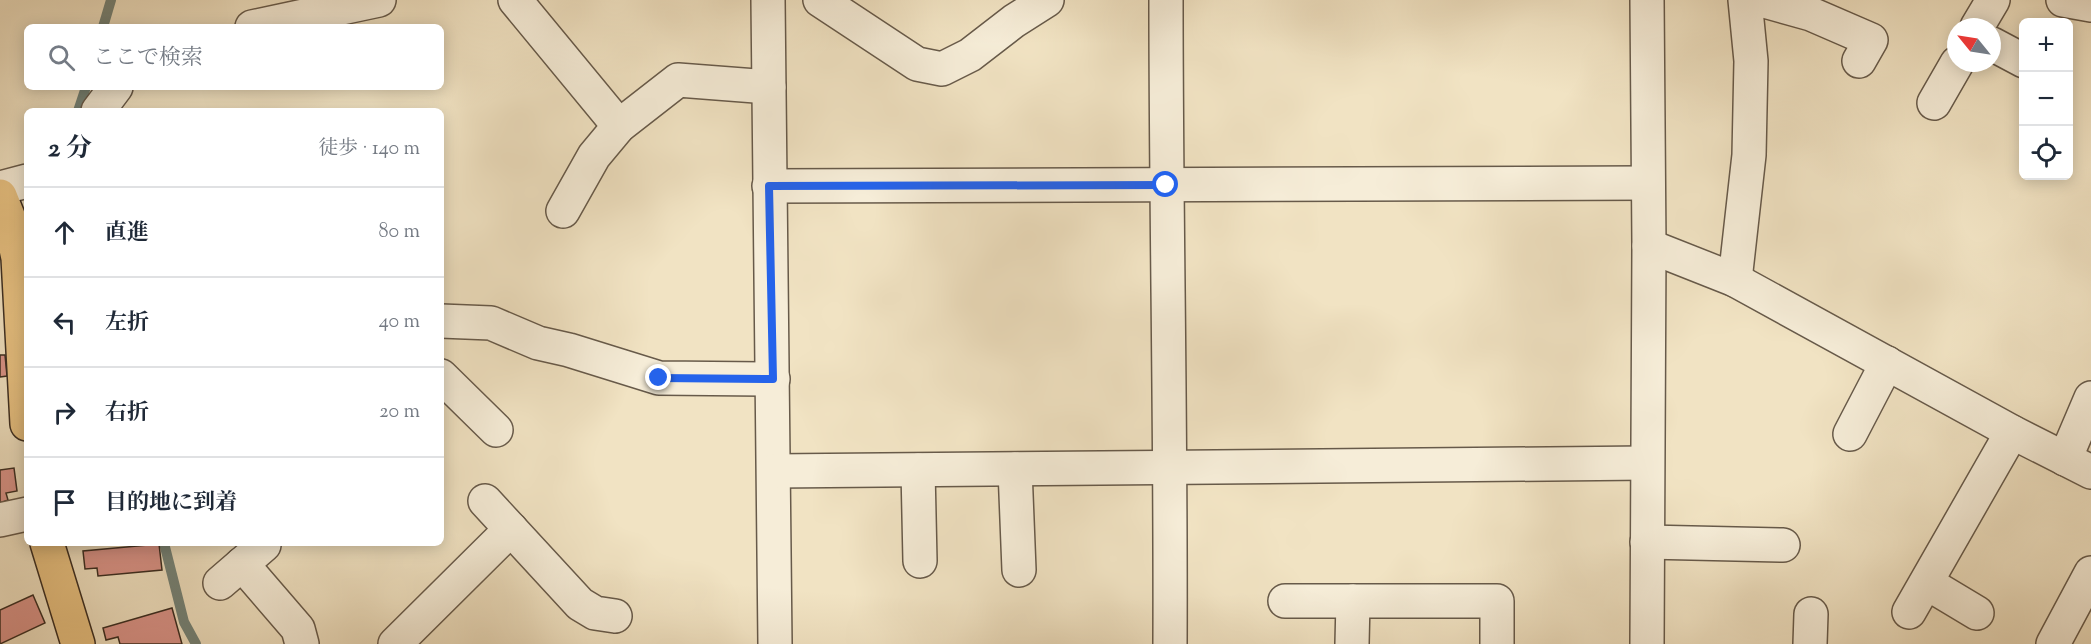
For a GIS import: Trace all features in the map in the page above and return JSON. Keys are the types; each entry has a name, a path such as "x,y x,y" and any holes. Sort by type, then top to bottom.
{"main road":[{"path":"0,196 10,221 18,258 11,323 24,405"},
{"path":"47,546 74,640"}],"street":[{"path":"262,24 327,5 379,0"},
{"path":"515,0 619,126"},
{"path":"768,0 775,644"},
{"path":"820,0 917,64 942,69 970,55 1032,4"},
{"path":"1166,0 1170,644"},
{"path":"1647,0 1649,246 1647,644"},
{"path":"1735,280 1749,155 1751,61 1745,0"},
{"path":"1761,0 1811,14 1871,40 1859,61"},
{"path":"1982,18 1993,0"},
{"path":"2063,0 2091,5"},
{"path":"2001,49 2019,58"},
{"path":"1934,104 1952,72"},
{"path":"563,211 594,156 619,126 678,80 769,87"},
{"path":"100,108 114,90"},
{"path":"0,188 24,182"},
{"path":"769,186 1647,183"},
{"path":"1649,246 1735,280 2078,466 2091,399"},
{"path":"444,321 491,323 538,343 569,350 659,378 773,379"},
{"path":"1850,434 1887,363"},
{"path":"444,379 496,430"},
{"path":"1909,612 2012,432"},
{"path":"774,471 1647,463"},
{"path":"1014,469 1018,570"},
{"path":"918,470 920,561"},
{"path":"485,501 580,604 595,613 615,616"},
{"path":"0,520 24,515"},
{"path":"408,640 511,529"},
{"path":"1647,542 1782,545"},
{"path":"242,564 298,629 302,644"},
{"path":"2053,644 2091,573"},
{"path":"1927,583 1977,613"},
{"path":"1285,601 1497,601 1497,644"},
{"path":"1353,601 1353,644"}],"building":[{"path":"0,355 5,355 7,376 0,377"},
{"path":"14,468 17,491 6,493 8,500 0,503 0,470"},
{"path":"159,546 162,570 98,576 97,568 85,569 83,551"},
{"path":"33,595 45,623 0,644 0,610"},
{"path":"172,608 182,644 120,644 118,637 106,640 103,628"}],"waterway":[{"path":"104,24 111,0"},
{"path":"79,108 85,90"},
{"path":"165,546 184,622 196,644"}],"route":[{"path":"659,378 773,379 769,186 1166,185"}]}
